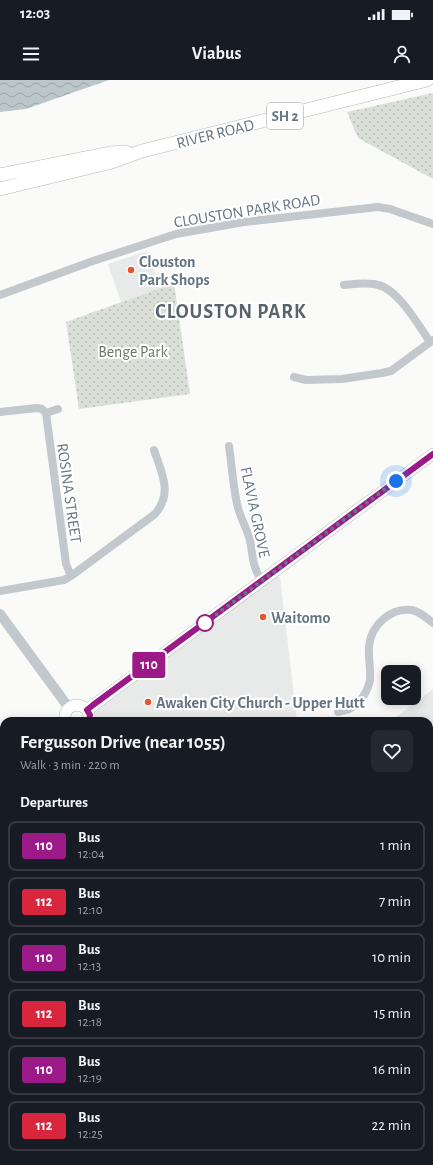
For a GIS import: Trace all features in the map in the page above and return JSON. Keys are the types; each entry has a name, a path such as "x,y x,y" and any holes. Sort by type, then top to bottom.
{"highway":[{"name":"RIVER ROAD","path":"0,189 112,162 142,151 427,80"},
{"name":"RIVER ROAD","path":"0,175 110,153 142,151"}],"main road":[{"path":"65,717 65,713 69,708 77,705 84,707 88,716 262,581 433,454"}],"street":[{"name":"CLOUSTON PARK ROAD","path":"0,295 166,237 229,224 378,207 390,209 433,224"},
{"path":"294,377 306,380 342,379 391,371 432,341 399,299 388,289 380,285 372,284 344,285"},
{"path":"0,412 37,408 42,409 46,413 58,409"},
{"name":"ROSINA STREET","path":"46,413 66,564 71,576"},
{"name":"FLAVIA GROVE","path":"229,446 237,503 250,541 254,567 262,581"},
{"path":"0,590 56,582 71,576 148,520 161,507 164,500 165,486 154,450"},
{"path":"338,712 349,710 358,703 367,689 370,681 369,646 372,635 381,620 398,611 413,610 433,622"},
{"path":"0,614 69,708"}],"shaded area":[{"path":"147,251 160,288 121,302 108,264"},
{"path":"280,577 297,717 90,717 93,705 262,581"},
{"path":"433,689 433,717 396,717 412,705 421,705 421,698"}],"green space":[{"path":"433,93 433,179 358,138 347,112"},
{"name":"Benge Park","path":"174,283 190,394 79,409 66,322"}],"water":[{"path":"0,80 109,80 26,109 0,112"}],"bus line":[{"name":"110","path":"90,717 87,710 93,705 433,454"}],"place":[{"name":"Clouston Park Shops","path":"131,270"},
{"name":"Waitomo","path":"263,617"},
{"name":"Awaken City Church - Upper Hutt","path":"148,702"}],"district":[{"name":"CLOUSTON PARK","path":"231,311"}],"route":[{"path":"205,623 396,481"}]}
